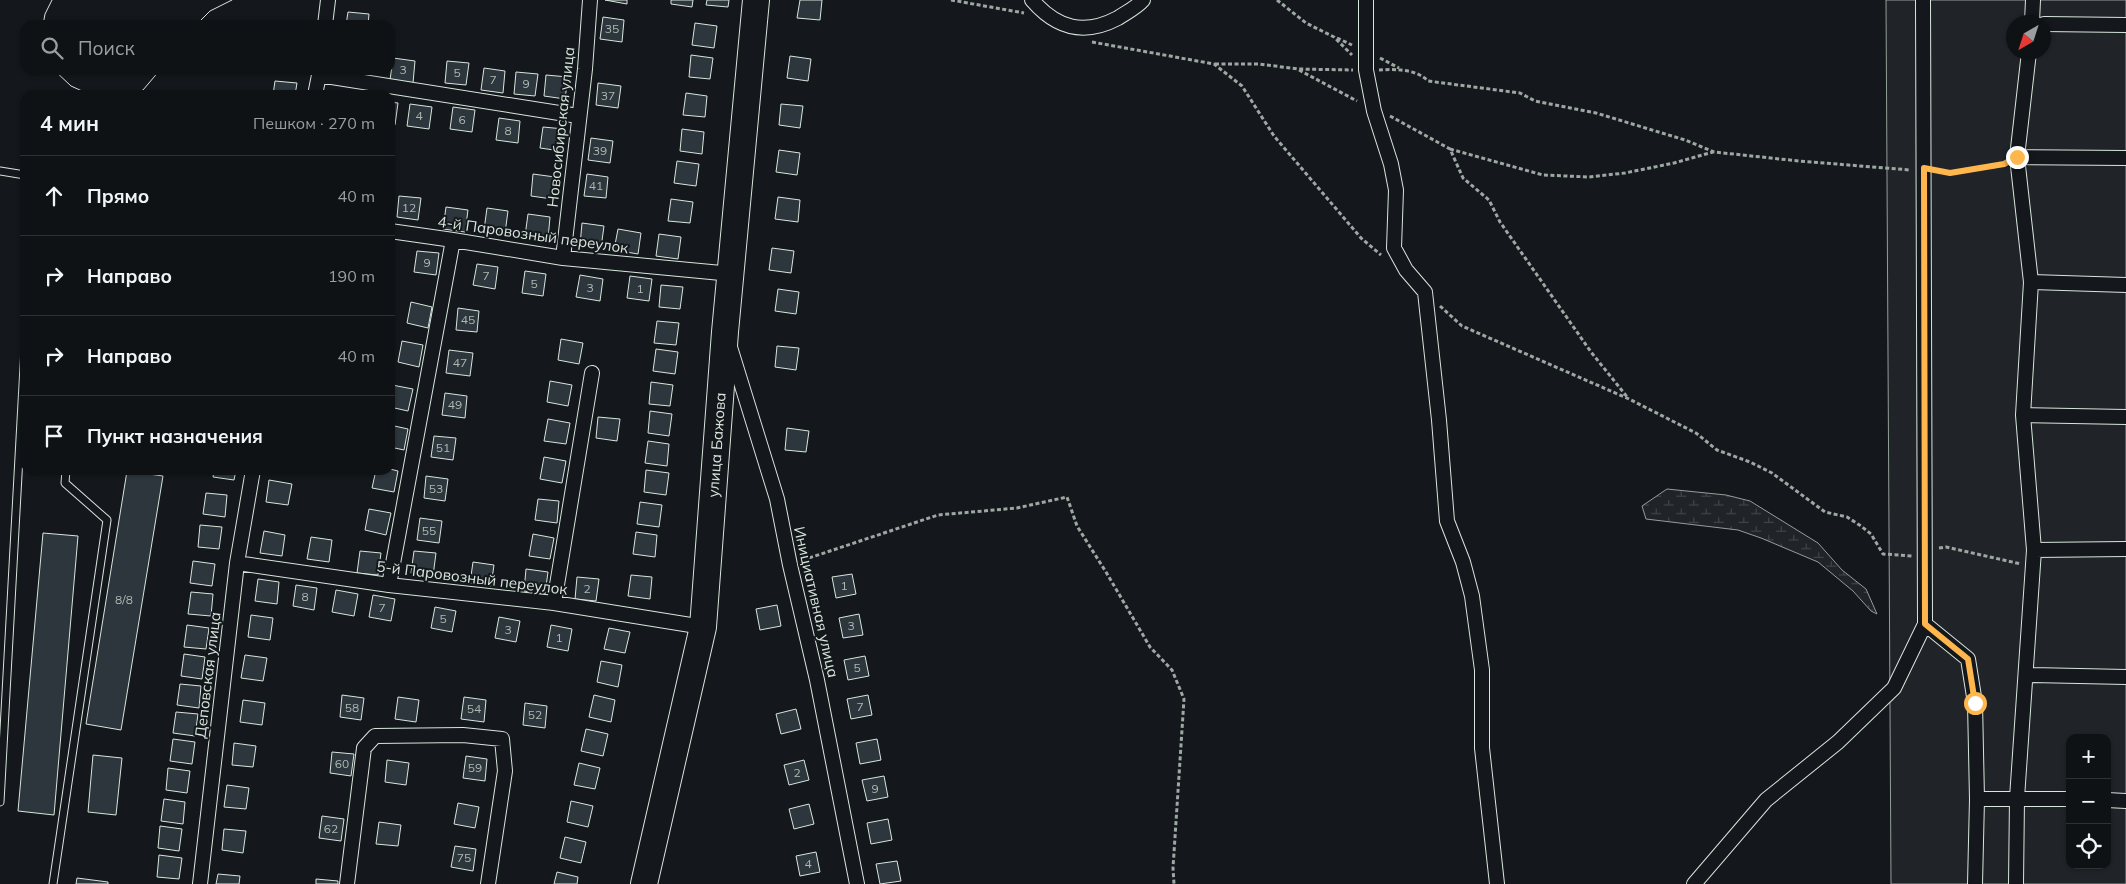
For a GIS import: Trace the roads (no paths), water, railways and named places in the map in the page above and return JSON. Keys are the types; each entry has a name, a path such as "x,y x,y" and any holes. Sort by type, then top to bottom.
{"highway":[{"name":"улица Бажова","path":"644,884 703,627 725,332 732,274 756,0"}],"street":[{"path":"325,20 328,0"},
{"name":"Новосибирская улица","path":"563,258 578,116 585,69 590,0"},
{"path":"1032,0 1042,12 1058,22 1079,29 1102,26 1136,8 1143,0"},
{"path":"1366,0 1366,70 1374,111 1391,164 1396,190 1394,248 1406,270 1424,292 1439,420 1447,521 1463,562 1472,596 1482,670 1482,748 1497,884"},
{"path":"1694,884 1766,800 1838,742 1894,688 1925,624 1924,0"},
{"path":"2032,0 2032,15"},
{"path":"2051,24 2126,25"},
{"path":"2016,884 2017,798 2034,550 2023,416 2031,282 2017,157 2028,60"},
{"path":"316,90 318,75"},
{"path":"337,75 578,116"},
{"path":"2017,157 2126,158"},
{"name":"4-й Паровозный переулок","path":"395,233 563,258 732,274"},
{"path":"389,585 453,240"},
{"path":"2031,282 2126,285"},
{"name":"Инициативная улица","path":"725,332 777,499 790,565 817,680 857,884"},
{"path":"554,603 592,373"},
{"path":"2023,416 2126,417"},
{"name":"Деповская улица","path":"200,884 237,563 252,475"},
{"path":"2034,550 2126,549"},
{"name":"5-й Паровозный переулок","path":"237,563 389,585 554,603 703,627"},
{"path":"1925,624 1968,659 1975,703 1976,884"},
{"path":"2026,675 2126,677"},
{"path":"347,884 364,748 375,736 463,735 502,739 505,771 488,884"},
{"path":"1977,799 2066,799"},
{"path":"2111,800 2126,800"}],"lane":[{"path":"0,171 20,174"},
{"path":"0,802 20,439"},
{"path":"53,884 106,520 65,482 66,475"}],"tram line":[{"path":"44,20 52,0"},
{"path":"201,20 210,11 232,0"},
{"path":"59,75 71,86 80,90"},
{"path":"143,90 156,75"}]}
